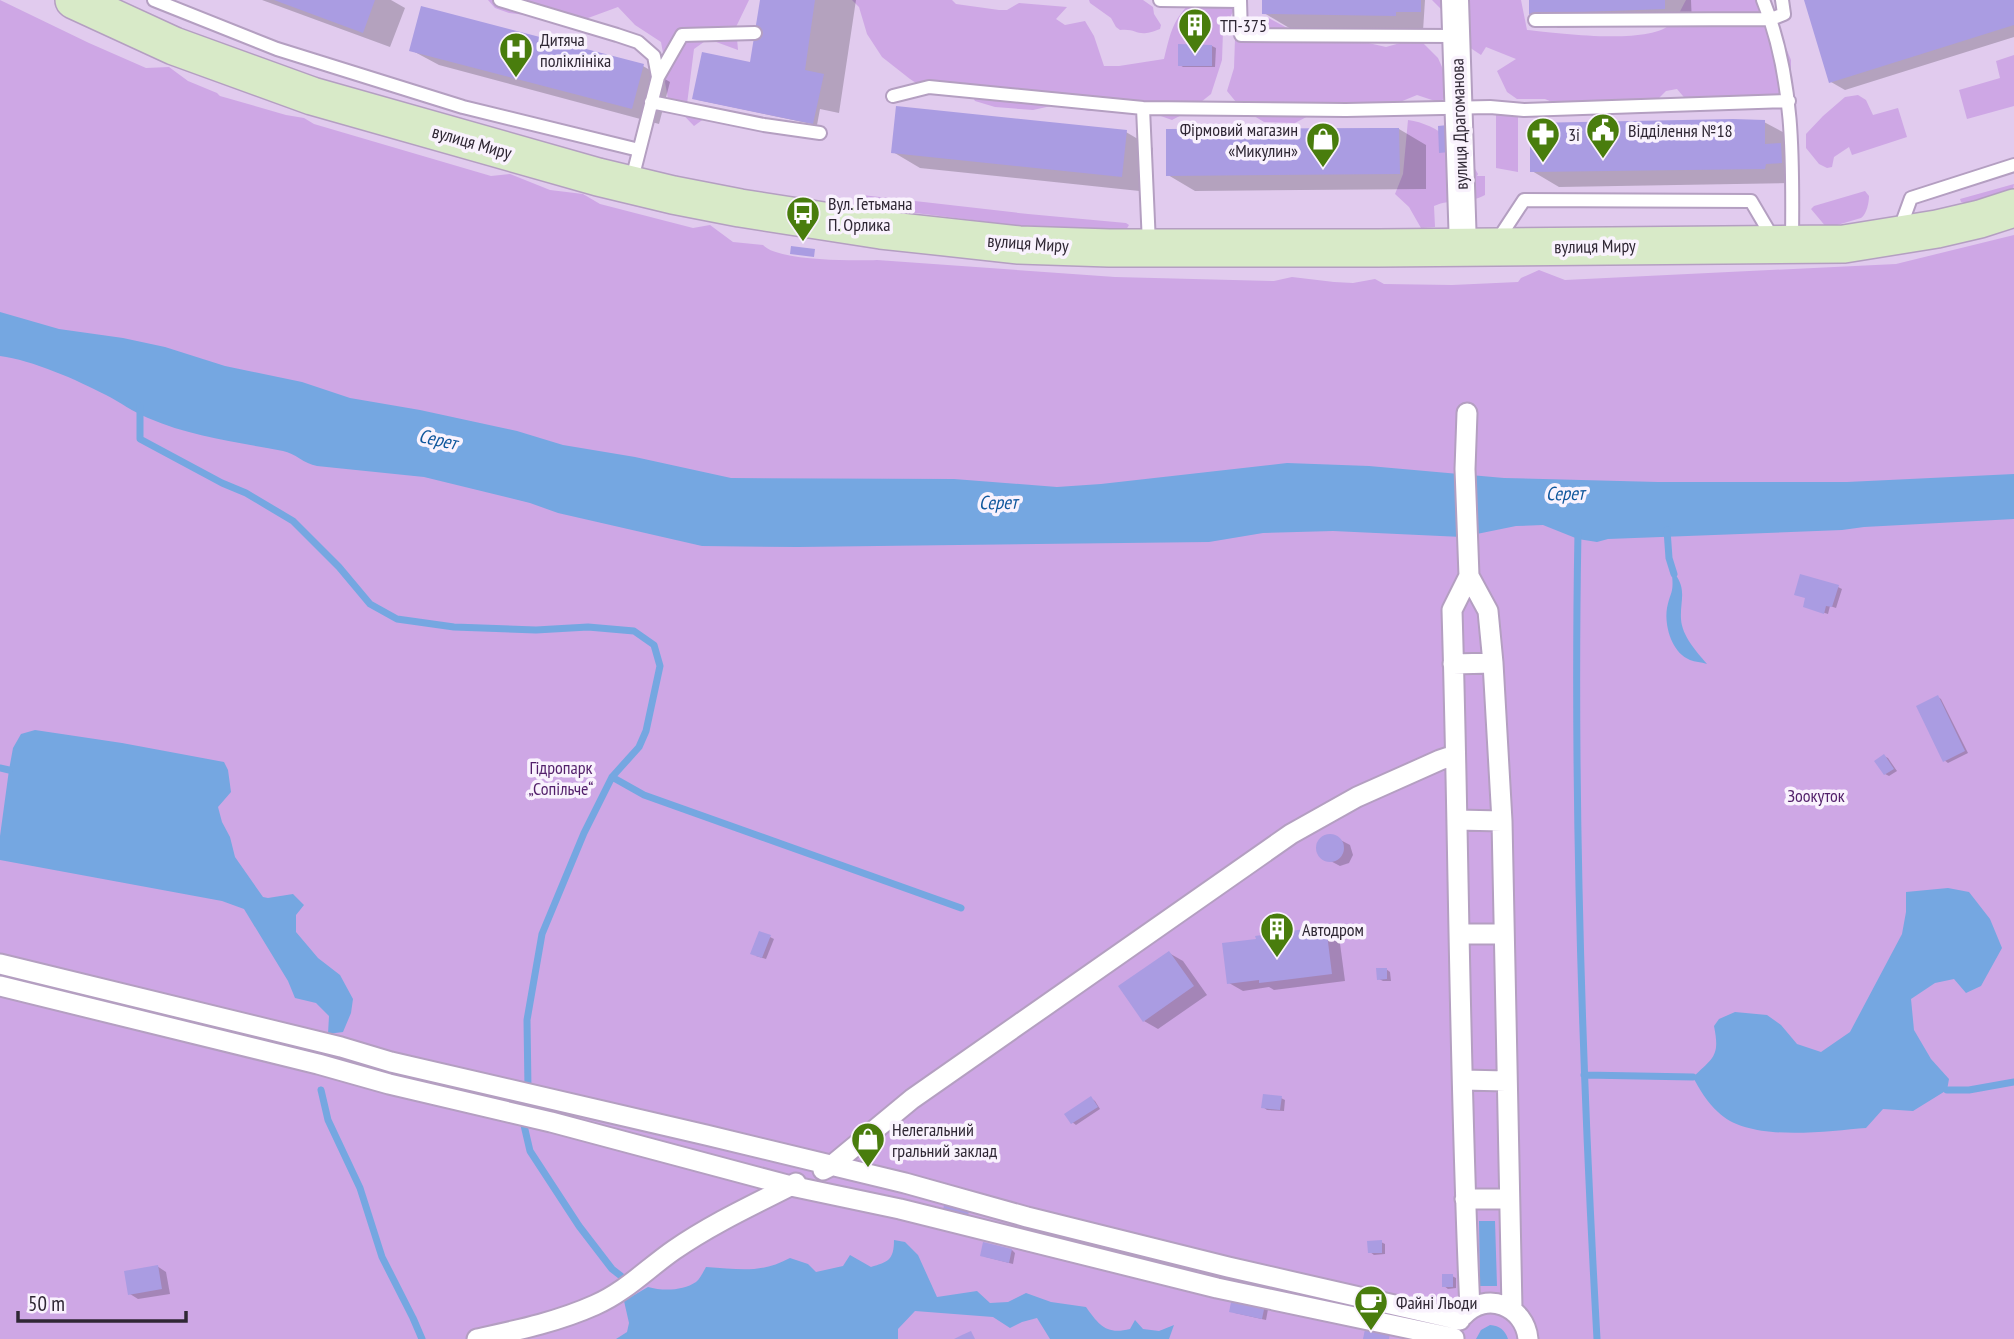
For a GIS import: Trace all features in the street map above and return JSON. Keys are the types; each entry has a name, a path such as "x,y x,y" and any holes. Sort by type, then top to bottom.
{"main road":[{"name":"вулиця Миру","path":"74,0 174,46 312,96 630,185 740,208 881,230 1019,244 1149,248 1844,244 1896,237 1980,219 2014,208"}],"street":[{"name":"вулиця Драгоманова","path":"1455,0 1459,109 1478,247"},
{"path":"1467,413 1465,469 1469,576 1488,611 1502,821 1512,1309"},
{"path":"1459,1327 1465,1199 1464,1080 1452,610 1469,576"},
{"path":"1453,664 1493,663"},
{"path":"477,1339 545,1324 597,1304 714,1224 831,1166 912,1099 1291,834 1357,797 1455,755"},
{"path":"1457,820 1502,821"},
{"path":"1461,934 1504,934"},
{"path":"0,964 404,1065 905,1184 1459,1327"},
{"path":"0,986 551,1122 791,1186 900,1209 1234,1291 1459,1327"},
{"path":"356,1074 361,1053"},
{"path":"1464,1080 1506,1081"},
{"path":"551,1122 554,1100"},
{"path":"900,1209 905,1184"},
{"path":"1465,1199 1509,1199"},
{"path":"1023,1241 1027,1217"},
{"path":"1234,1291 1238,1269"},
{"path":"1459,1327 1485,1303 1496,1303 1512,1309 1522,1319 1528,1339"}],"lane":[{"path":"154,0 277,49 439,100 639,150"},
{"path":"500,0 638,42 654,55 658,77"},
{"path":"1160,0 1240,0 1241,35 1456,36"},
{"path":"1763,0 1771,19 1789,102 1793,160 1785,244"},
{"path":"1535,20 1771,19 1784,14 1782,0"},
{"path":"630,185 658,77 682,35 755,33"},
{"path":"892,96 929,88 1143,108 1490,107 1524,110 1789,102"},
{"path":"652,102 764,125 820,133"},
{"path":"1143,108 1149,248"},
{"path":"1896,237 1912,198 2014,165"}],"green space":[{"name":"Гідропарк „Сопільче“","path":"0,0 146,68 169,67 188,81 220,96 304,118 314,124 491,176 510,174 550,190 583,194 600,204 693,228 710,225 733,242 763,245 783,254 799,257 1115,277 1274,281 1292,277 1353,283 1375,279 1384,284 1452,285 1518,282 1539,270 1565,280 1896,264 2014,235 2014,1339 0,1339"},
{"path":"488,0 749,0 736,27 738,50 708,39 694,49 687,104 716,110 694,126 668,99 661,42 635,25 618,7 569,25 543,17 509,13 495,8"},
{"path":"852,0 952,0 956,4 999,10 1007,10 1019,3 1067,7 1056,19 1065,25 1085,21 1094,36 1104,66 1119,66 1164,59 1173,27 1193,0 1239,0 1223,31 1222,60 1211,94 1191,110 1172,120 1141,109 1089,111 1060,104 1033,110 995,107 975,101 968,89 925,89 882,57 867,34 859,7"},
{"path":"1089,0 1143,0 1153,7 1161,25 1160,29 1146,33 1120,30 1111,18"},
{"path":"1432,0 1521,0 1527,30 1625,36 1661,30 1674,21 1686,0 1756,0 1764,19 1784,43 1791,60 1791,84 1777,98 1694,109 1677,89 1666,91 1645,112 1577,113 1545,99 1517,99 1507,92 1497,71 1516,59 1486,47 1481,55 1463,43"},
{"path":"1265,16 1302,36 1326,42 1351,39 1386,47 1418,38 1438,58 1450,85 1441,103 1417,95 1400,102 1314,113 1295,123 1264,122 1241,108 1227,91 1234,68 1235,39 1250,20"},
{"path":"2014,55 2014,106 1967,119 1959,90 2000,78 1996,61"},
{"path":"1858,95 1866,100 1873,115 1898,108 1907,137 1852,155 1849,147 1834,157 1832,167 1827,168 1819,164 1806,148 1806,134 1845,97"},
{"path":"1496,115 1518,116 1518,172 1496,168"},
{"path":"1408,120 1430,126 1449,138 1472,164 1477,176 1485,176 1485,195 1434,206 1435,227 1421,228 1409,207 1395,194 1403,174"},
{"path":"2014,184 2013,190 1965,203 1960,199"},
{"path":"1865,191 1869,201 1861,218 1827,228 1811,209 1814,206"},
{"path":"862,195 1129,225 1126,230 1045,229 859,206"}],"water":[{"name":"Серет","path":"0,312 59,329 165,347 225,366 302,382 350,398 420,410 517,431 563,445 635,457 731,478 954,479 1057,487 1287,463 1369,466 1504,478 1658,482 1847,482 2014,474 2014,519 1842,530 1608,539 1597,542 1578,539 1543,525 1516,526 1462,537 1333,531 1263,533 1209,542 702,546 558,513 530,503 424,477 317,466 287,452 165,425 142,416 68,377 40,366 0,356"},
{"path":"1675,574 1682,591 1681,619 1684,631 1707,664 1692,661 1678,651 1668,631 1666,615 1672,590 1672,575"},
{"path":"35,730 224,762 231,792 218,807 235,857 263,897 293,894 304,905 296,915 296,932 318,958 340,975 353,999 351,1013 343,1032 328,1034 329,1016 316,1003 295,998 288,981 244,909 222,901 0,860 0,836 13,748 21,734"},
{"path":"1948,888 1969,892 1990,919 2002,948 1981,986 1966,993 1954,979 1935,983 1911,999 1914,1030 1931,1059 1949,1079 1947,1090 1913,1111 1883,1109 1866,1128 1830,1131 1789,1133 1749,1128 1732,1122 1714,1108 1693,1077 1714,1055 1714,1026 1719,1019 1735,1012 1767,1015 1781,1025 1797,1044 1821,1052 1850,1032 1902,934 1906,892"},
{"path":"1479,1221 1495,1221 1497,1286 1480,1286"},
{"path":"894,1240 905,1242 918,1255 937,1297 977,1291 990,1303 1008,1302 1026,1293 1051,1302 1086,1307 1099,1323 1115,1331 1130,1329 1135,1320 1143,1329 1159,1331 1174,1325 1169,1339 1050,1339 1037,1318 1010,1328 993,1317 915,1311 898,1329 898,1339 616,1339 627,1332 629,1323 624,1301 648,1287 679,1289 697,1281 706,1267 759,1268 790,1258 808,1264 816,1272 843,1266 850,1255 871,1267 889,1259"},
{"path":"1490,1325 1502,1329 1508,1339 1476,1339 1481,1330"}],"building":[{"path":"274,0 375,0 363,33"},
{"path":"760,0 815,0 805,70 824,74 813,124 692,99 702,52 750,62"},
{"path":"1262,0 1421,0 1421,12 1396,12 1396,16 1262,14"},
{"path":"1529,0 1665,0 1665,9 1529,14"},
{"path":"1804,0 2014,0 2014,25 1829,83"},
{"path":"421,6 644,64 632,109 409,51"},
{"name":"ТП-375","path":"1178,44 1212,45 1212,66 1178,66"},
{"path":"896,106 1127,130 1122,177 891,153"},
{"path":"1765,120 1765,144 1781,143 1782,163 1766,164 1765,169 1530,172 1530,123"},
{"path":"1448,125 1449,152 1439,153 1438,126"},
{"path":"1399,128 1400,174 1166,176 1166,129"},
{"path":"791,246 815,249 814,257 790,254"},
{"path":"1800,574 1839,585 1832,607 1826,606 1824,614 1803,607 1805,598 1794,595"},
{"path":"1938,695 1965,751 1943,762 1916,706"},
{"path":"1884,754 1894,769 1884,775 1874,761"},
{"path":"1330,834 1340,838 1344,848 1340,858 1330,862 1320,858 1316,848 1320,838"},
{"name":"Автодром","path":"1326,926 1332,974 1227,984 1222,943"},
{"path":"759,931 771,935 762,958 750,954"},
{"path":"1169,951 1194,986 1143,1022 1118,986"},
{"path":"1376,968 1387,968 1387,979 1377,980"},
{"path":"1263,1094 1282,1096 1280,1110 1261,1108"},
{"path":"1091,1096 1098,1107 1071,1124 1064,1114"},
{"path":"946,1198 971,1204 967,1219 942,1213"},
{"path":"1382,1240 1382,1253 1368,1253 1367,1241"},
{"path":"983,1242 1012,1249 1009,1263 980,1256"},
{"path":"158,1265 162,1289 128,1295 124,1271"},
{"path":"1442,1274 1453,1274 1453,1287 1442,1287"},
{"path":"1233,1293 1266,1300 1262,1319 1229,1312"},
{"name":"Файні Льоди","path":"1365,1329 1390,1334 1389,1339 1363,1339"},
{"path":"971,1331 975,1339 954,1339 962,1335"}],"waterway":[{"path":"140,406 140,439 246,493 293,521 339,567 370,604 397,619 454,627 536,630 588,627 634,631 654,645 660,666 646,731 639,747 612,777 584,833 542,934 527,1020 528,1089"},
{"path":"1667,530 1669,558 1674,574"},
{"path":"1578,532 1580,936 1597,1339"},
{"path":"0,768 9,770"},
{"path":"612,777 644,795 961,908"},
{"path":"1584,1075 1693,1077"},
{"path":"1947,1090 1969,1090 2014,1082"},
{"path":"321,1090 328,1120 360,1188 382,1257 422,1339"},
{"path":"523,1121 530,1151 579,1226 612,1269 621,1276"}],"place":[{"name":"ТП-375","path":"1195,55"},
{"name":"Дитяча поліклініка","path":"516,79"},
{"name":"Відділення №18","path":"1603,160"},
{"name":"3і","path":"1543,164"},
{"name":"Фірмовий магазин «Микулин»","path":"1323,169"},
{"name":"Вул. Гетьмана П. Орлика","path":"803,243"},
{"name":"Автодром","path":"1277,959"},
{"name":"Нелегальний гральний заклад","path":"868,1169"},
{"name":"Файні Льоди","path":"1371,1332"}],"park label":[{"name":"Зоокуток","path":"1816,795"}]}
